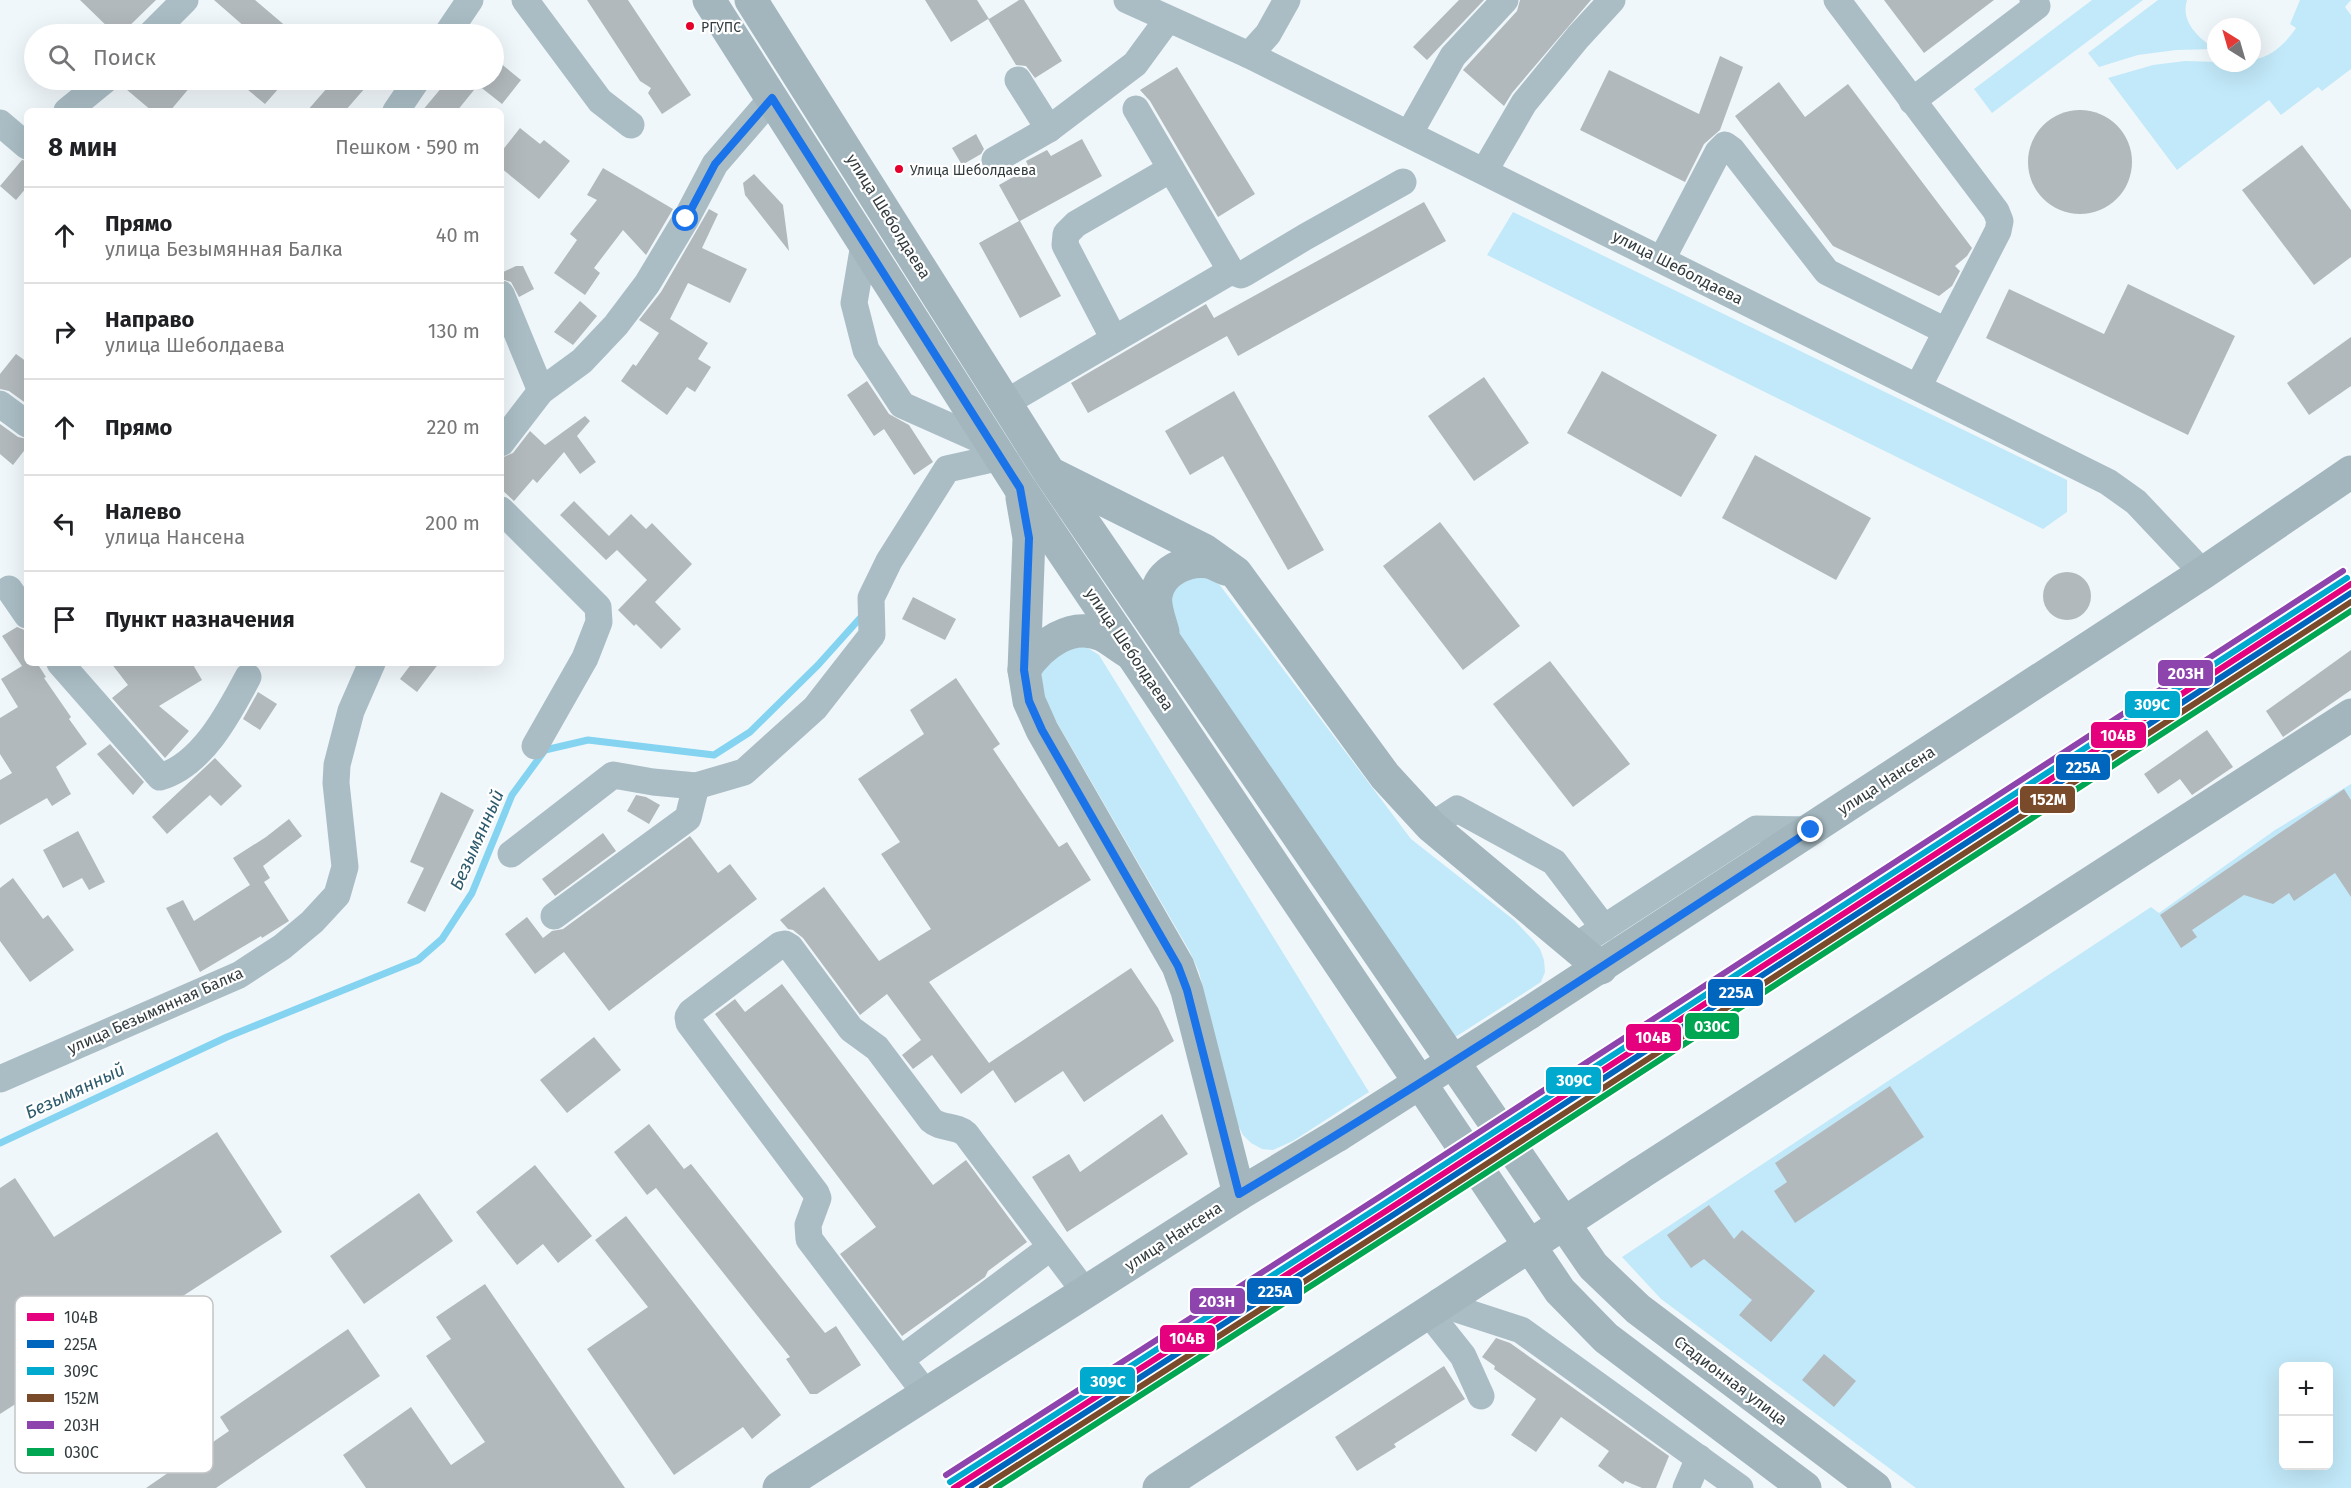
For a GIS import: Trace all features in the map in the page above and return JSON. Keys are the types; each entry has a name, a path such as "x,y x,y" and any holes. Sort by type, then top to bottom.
{"main road":[{"name":"улица Шеболдаева","path":"709,0 1020,488 1137,658 1560,1291 1606,1338 1805,1488"},
{"name":"улица Шеболдаева","path":"751,0 1007,402 1049,472 1593,1266"},
{"path":"1049,472 1204,550 1236,573 1385,776 1431,826 1601,968"},
{"name":"улица Нансена","path":"779,1488 1239,1194 1338,1135 1601,968 2203,573 2351,472"},
{"path":"1020,488 1029,538 1024,670 1029,701 1042,730 1178,966 1187,990 1239,1194"},
{"path":"1165,639 1156,595 1162,580 1173,569 1191,561 1210,562 1236,573"},
{"path":"1024,670 1035,653 1054,639 1080,631 1101,635 1137,658"},
{"path":"1159,1488 1639,1174 2351,715"},
{"name":"Стадионная улица","path":"1593,1266 1638,1309 1875,1488"}],"street":[{"path":"161,24 185,0"},
{"path":"454,24 470,0"},
{"path":"525,0 600,101 631,125"},
{"name":"улица Шеболдаева","path":"1127,0 1249,54 2108,482 2136,502 2203,573"},
{"path":"1249,54 1268,34 1287,0"},
{"path":"1409,134 1453,56 1505,0"},
{"path":"1485,170 1524,103 1578,37 1612,0"},
{"path":"1836,0 1996,211 2000,221 1998,231 1918,387"},
{"path":"1912,101 2039,2"},
{"path":"995,160 1049,129 1135,64 1168,19"},
{"path":"1018,80 1049,129"},
{"path":"71,108 93,90"},
{"path":"398,108 410,90"},
{"path":"504,440 541,391 582,362 616,326 647,284 686,219 715,164 772,98"},
{"path":"1136,109 1231,271 1241,275 1403,182"},
{"path":"0,123 24,143"},
{"path":"1662,259 1718,152 1725,145 1732,150 1827,272 1946,331"},
{"path":"1114,339 1065,245 1066,234 1076,224 1171,169"},
{"path":"864,244 854,303 866,350 902,405 997,451"},
{"path":"1007,402 1231,271"},
{"path":"504,301 541,391"},
{"path":"0,404 24,421"},
{"path":"511,854 613,775 696,786 744,772 815,708 872,635 871,598 889,561 947,469 997,451"},
{"path":"504,513 598,607 599,622 585,658 535,746"},
{"path":"12,588 24,610"},
{"path":"63,666 160,777 175,773 209,742 235,702 248,676"},
{"name":"улица Безымянная Балка","path":"0,1079 239,975 282,947 312,922 337,895 345,867 336,783 337,765 351,711 371,666"},
{"path":"554,916 688,818 696,786"},
{"path":"1431,826 1457,810 1554,862 1604,928"},
{"path":"1576,946 1756,829 1811,830"},
{"path":"926,1394 809,1239 808,1225 817,1203 816,1193 689,1023 688,1017 691,1012 771,952 785,944 790,947 851,1029 877,1048 935,1124 956,1128 966,1134 1085,1292"},
{"path":"900,1360 1051,1247"},
{"path":"1435,1308 1463,1356 1480,1396"},
{"path":"1435,1308 1521,1330 1740,1488"},
{"path":"1686,1488 1699,1458"}],"shaded area":[{"path":"2092,0 2143,0 1992,113 1974,89"},
{"path":"2158,0 2187,0 2186,15 2192,29 2207,43 2207,49 2176,50 2138,55 2099,67 2088,53"},
{"path":"2300,0 2351,0 2345,7 2351,15 2351,69 2322,91 2318,87 2281,115 2269,100 2177,170 2108,78 2153,65 2185,61 2207,62 2207,72 2261,72 2261,57 2277,49 2292,34 2296,28 2290,24"},
{"path":"1513,212 2067,480 2067,512 2043,529 1487,255"},
{"path":"1185,573 1213,576 1411,839 1514,920 1534,941 1544,960 1545,972 1541,982 1446,1043 1167,615 1173,582"},
{"path":"1085,646 1099,655 1369,1092 1293,1141 1273,1150 1262,1149 1251,1143 1243,1135 1231,1112 1199,972 1190,952 1044,700 1041,672 1056,653"},
{"path":"2351,784 2351,1488 1916,1488 1661,1299 1622,1257 2151,907 2159,913 2275,830"}],"building":[{"path":"80,0 156,0 131,24 105,24"},
{"path":"214,0 255,0 283,24 242,24"},
{"path":"587,0 628,0 691,95 662,114 648,93 651,88 640,81"},
{"path":"925,0 977,0 989,19 1019,0 1024,0 1062,61 1035,78 1026,66 1016,65 988,19 951,42"},
{"path":"1459,0 1484,0 1427,60 1413,47"},
{"path":"1520,0 1591,0 1512,93 1504,106 1463,70 1517,11"},
{"path":"1884,0 1994,0 1924,53"},
{"path":"1720,56 1743,67 1720,130 1704,144 1685,182 1580,130 1609,70 1699,114"},
{"path":"504,66 521,80 502,104 484,90 504,90"},
{"path":"1177,67 1255,194 1218,217 1150,101 1140,90"},
{"path":"1779,82 1805,117 1848,84 1972,248 1967,256 1955,266 1960,271 1952,286 1939,296 1833,246 1735,116"},
{"path":"127,90 188,90 173,108 148,108"},
{"path":"248,90 277,90 265,104"},
{"path":"325,90 363,90 348,108 310,108"},
{"path":"440,90 474,90 459,108 425,108"},
{"path":"2080,110 2100,114 2117,125 2128,142 2132,162 2128,182 2117,199 2100,210 2080,214 2060,210 2043,199 2032,182 2028,162 2032,142 2043,125 2060,114"},
{"path":"520,128 540,144 544,140 570,161 539,199 504,170 504,148"},
{"path":"976,134 984,149 981,154 962,165 952,148"},
{"path":"1082,139 1102,176 1020,221 1061,296 1020,318 979,243 1019,221 999,185 1029,168 1026,161 1047,150 1051,156"},
{"path":"2302,145 2351,210 2351,257 2314,285 2242,190"},
{"path":"24,160 24,191 16,200 0,186"},
{"path":"603,168 673,209 646,255 623,230 594,268 600,273 585,295 554,273 577,240 570,234 597,200 587,195"},
{"path":"754,174 783,205 789,251 745,195 743,183"},
{"path":"1424,202 1446,241 1238,356 1227,336 1088,413 1071,383 1206,304 1214,318"},
{"path":"709,209 718,214 702,248 747,269 730,303 688,283 670,319 708,343 698,359 711,367 695,392 687,387 667,415 621,381 633,364 636,366 659,333 639,320 661,292"},
{"path":"516,266 523,266 534,289 519,297 511,282 504,280 504,272"},
{"path":"2128,284 2235,336 2188,435 1986,338 2009,289 2104,334"},
{"path":"580,301 597,316 573,345 554,332"},
{"path":"2351,337 2351,386 2309,415 2287,383"},
{"path":"16,354 24,360 24,402 9,391 0,389 0,374"},
{"path":"1602,371 1717,435 1681,497 1567,433"},
{"path":"1484,377 1529,443 1474,481 1428,416"},
{"path":"867,381 889,414 909,425 933,462 914,475 884,429 874,436 847,395"},
{"path":"1234,391 1324,550 1288,570 1223,456 1190,475 1165,431"},
{"path":"585,416 590,421 577,436 596,462 580,474 564,452 537,483 533,479 514,501 504,492 504,457 513,453 530,431 545,445"},
{"path":"0,424 18,437 24,438 24,451 13,465 0,454"},
{"path":"1755,455 1871,518 1836,580 1722,518"},
{"path":"574,501 609,536 631,514 646,529 652,523 692,564 655,602 681,629 661,649 618,610 647,580 617,550 606,560 560,515"},
{"path":"1440,522 1520,626 1463,670 1383,566"},
{"path":"2067,572 2084,579 2091,596 2084,613 2067,620 2050,613 2043,596 2050,579"},
{"path":"913,597 956,619 945,640 902,619"},
{"path":"17,627 24,630 24,666 39,666 46,677 44,678 71,717 69,719 87,744 56,767 71,794 52,806 47,798 0,825 0,780 12,773 0,754 0,718 18,707 1,679 22,666 2,636"},
{"path":"2351,650 2351,690 2283,737 2266,711"},
{"path":"1550,661 1630,764 1573,807 1493,704"},
{"path":"113,666 194,666 202,680 159,706 189,731 165,758 112,698 128,685"},
{"path":"410,666 437,666 417,692 400,679"},
{"path":"956,678 1000,744 993,749 1059,847 1067,842 1091,880 929,982 989,1063 1131,968 1158,1008 1174,1041 1084,1102 1063,1071 1015,1103 993,1070 961,1094 932,1055 913,1069 902,1055 921,1040 887,994 860,1015 803,938 788,929 780,920 824,887 879,961 931,929 881,854 900,842 858,779 924,734 910,710"},
{"path":"258,692 277,704 260,730 243,719"},
{"path":"2207,730 2233,767 2192,795 2180,779 2158,794 2144,774"},
{"path":"110,744 144,782 133,795 97,754"},
{"path":"215,758 242,786 221,806 210,795 167,834 152,817"},
{"path":"2344,789 2351,800 2351,897 2335,873 2294,901 2289,893 2273,904 2244,895 2192,930 2197,937 2181,948 2160,915"},
{"path":"441,792 474,810 425,912 407,903 424,868 410,862"},
{"path":"636,795 646,797 660,805 649,824 627,811"},
{"path":"289,819 302,836 263,866 270,878 264,882 289,921 200,972 166,908 183,900 194,921 250,885 233,858"},
{"path":"78,831 105,882 89,890 82,878 63,888 43,850"},
{"path":"603,833 616,851 555,896 542,879"},
{"path":"690,836 718,873 730,864 757,899 609,1011 564,952 535,974 505,934 527,917 543,938 552,931 563,929"},
{"path":"13,878 43,919 48,915 74,950 30,982 0,941 0,888"},
{"path":"782,984 933,1185 966,1160 1027,1242 988,1271 985,1277 902,1336 840,1254 876,1227 715,1014 735,999 745,1012"},
{"path":"594,1037 621,1070 567,1113 540,1080"},
{"path":"1890,1086 1924,1137 1795,1223 1774,1191 1787,1182 1775,1163"},
{"path":"1162,1114 1188,1154 1067,1232 1032,1177 1069,1154 1080,1172"},
{"path":"649,1124 684,1169 691,1164 825,1333 836,1326 861,1365 817,1394 810,1394 786,1359 790,1357 656,1188 647,1195 614,1152"},
{"path":"217,1132 282,1232 183,1296 15,1296 15,1404 0,1414 0,1188 15,1178 54,1237"},
{"path":"535,1165 592,1236 558,1263 543,1244 517,1265 476,1212"},
{"path":"419,1193 453,1241 364,1304 330,1256"},
{"path":"1709,1205 1734,1239 1742,1230 1815,1291 1771,1342 1739,1315 1752,1300 1704,1259 1691,1268 1667,1235"},
{"path":"626,1216 781,1415 752,1439 743,1427 674,1475 587,1349 648,1307 595,1240"},
{"path":"485,1284 625,1488 366,1488 343,1455 411,1407 451,1465 485,1442 426,1356 451,1339 436,1317"},
{"path":"348,1329 380,1376 216,1488 146,1488 168,1473 213,1473 213,1442 229,1431 220,1417"},
{"path":"1496,1338 1510,1343 1669,1456 1656,1488 1642,1488 1625,1481 1623,1484 1598,1466 1609,1451 1561,1417 1536,1452 1511,1435 1536,1399 1494,1369 1495,1366 1482,1357"},
{"path":"1824,1354 1856,1381 1834,1407 1802,1380"},
{"path":"1444,1366 1465,1399 1394,1444 1396,1447 1357,1471 1335,1437"}],"waterway":[{"name":"Безымянный","path":"0,1143 227,1037 418,960 442,939 472,893 512,795 545,750 588,740 714,755 750,732 818,665 862,616"}],"transit line":[{"name":"203Н","path":"946,1475 1378,1198 2343,571"},
{"name":"309С","path":"950,1482 1382,1205 2347,578"},
{"name":"104В","path":"954,1488 1386,1211 2351,584"},
{"name":"225А","path":"968,1488 2351,593"},
{"name":"152М","path":"982,1488 1394,1224 2351,602"},
{"name":"030C","path":"996,1488 1398,1230 2351,611"}],"place":[{"name":"РГУПС","path":"690,26"},
{"name":"Улица Шеболдаева","path":"899,169"}],"route":[{"path":"686,219 715,164 772,98 1020,488 1029,538 1024,670 1029,701 1042,730 1178,966 1187,990 1239,1194 1338,1135 1601,968 1811,830"}]}
